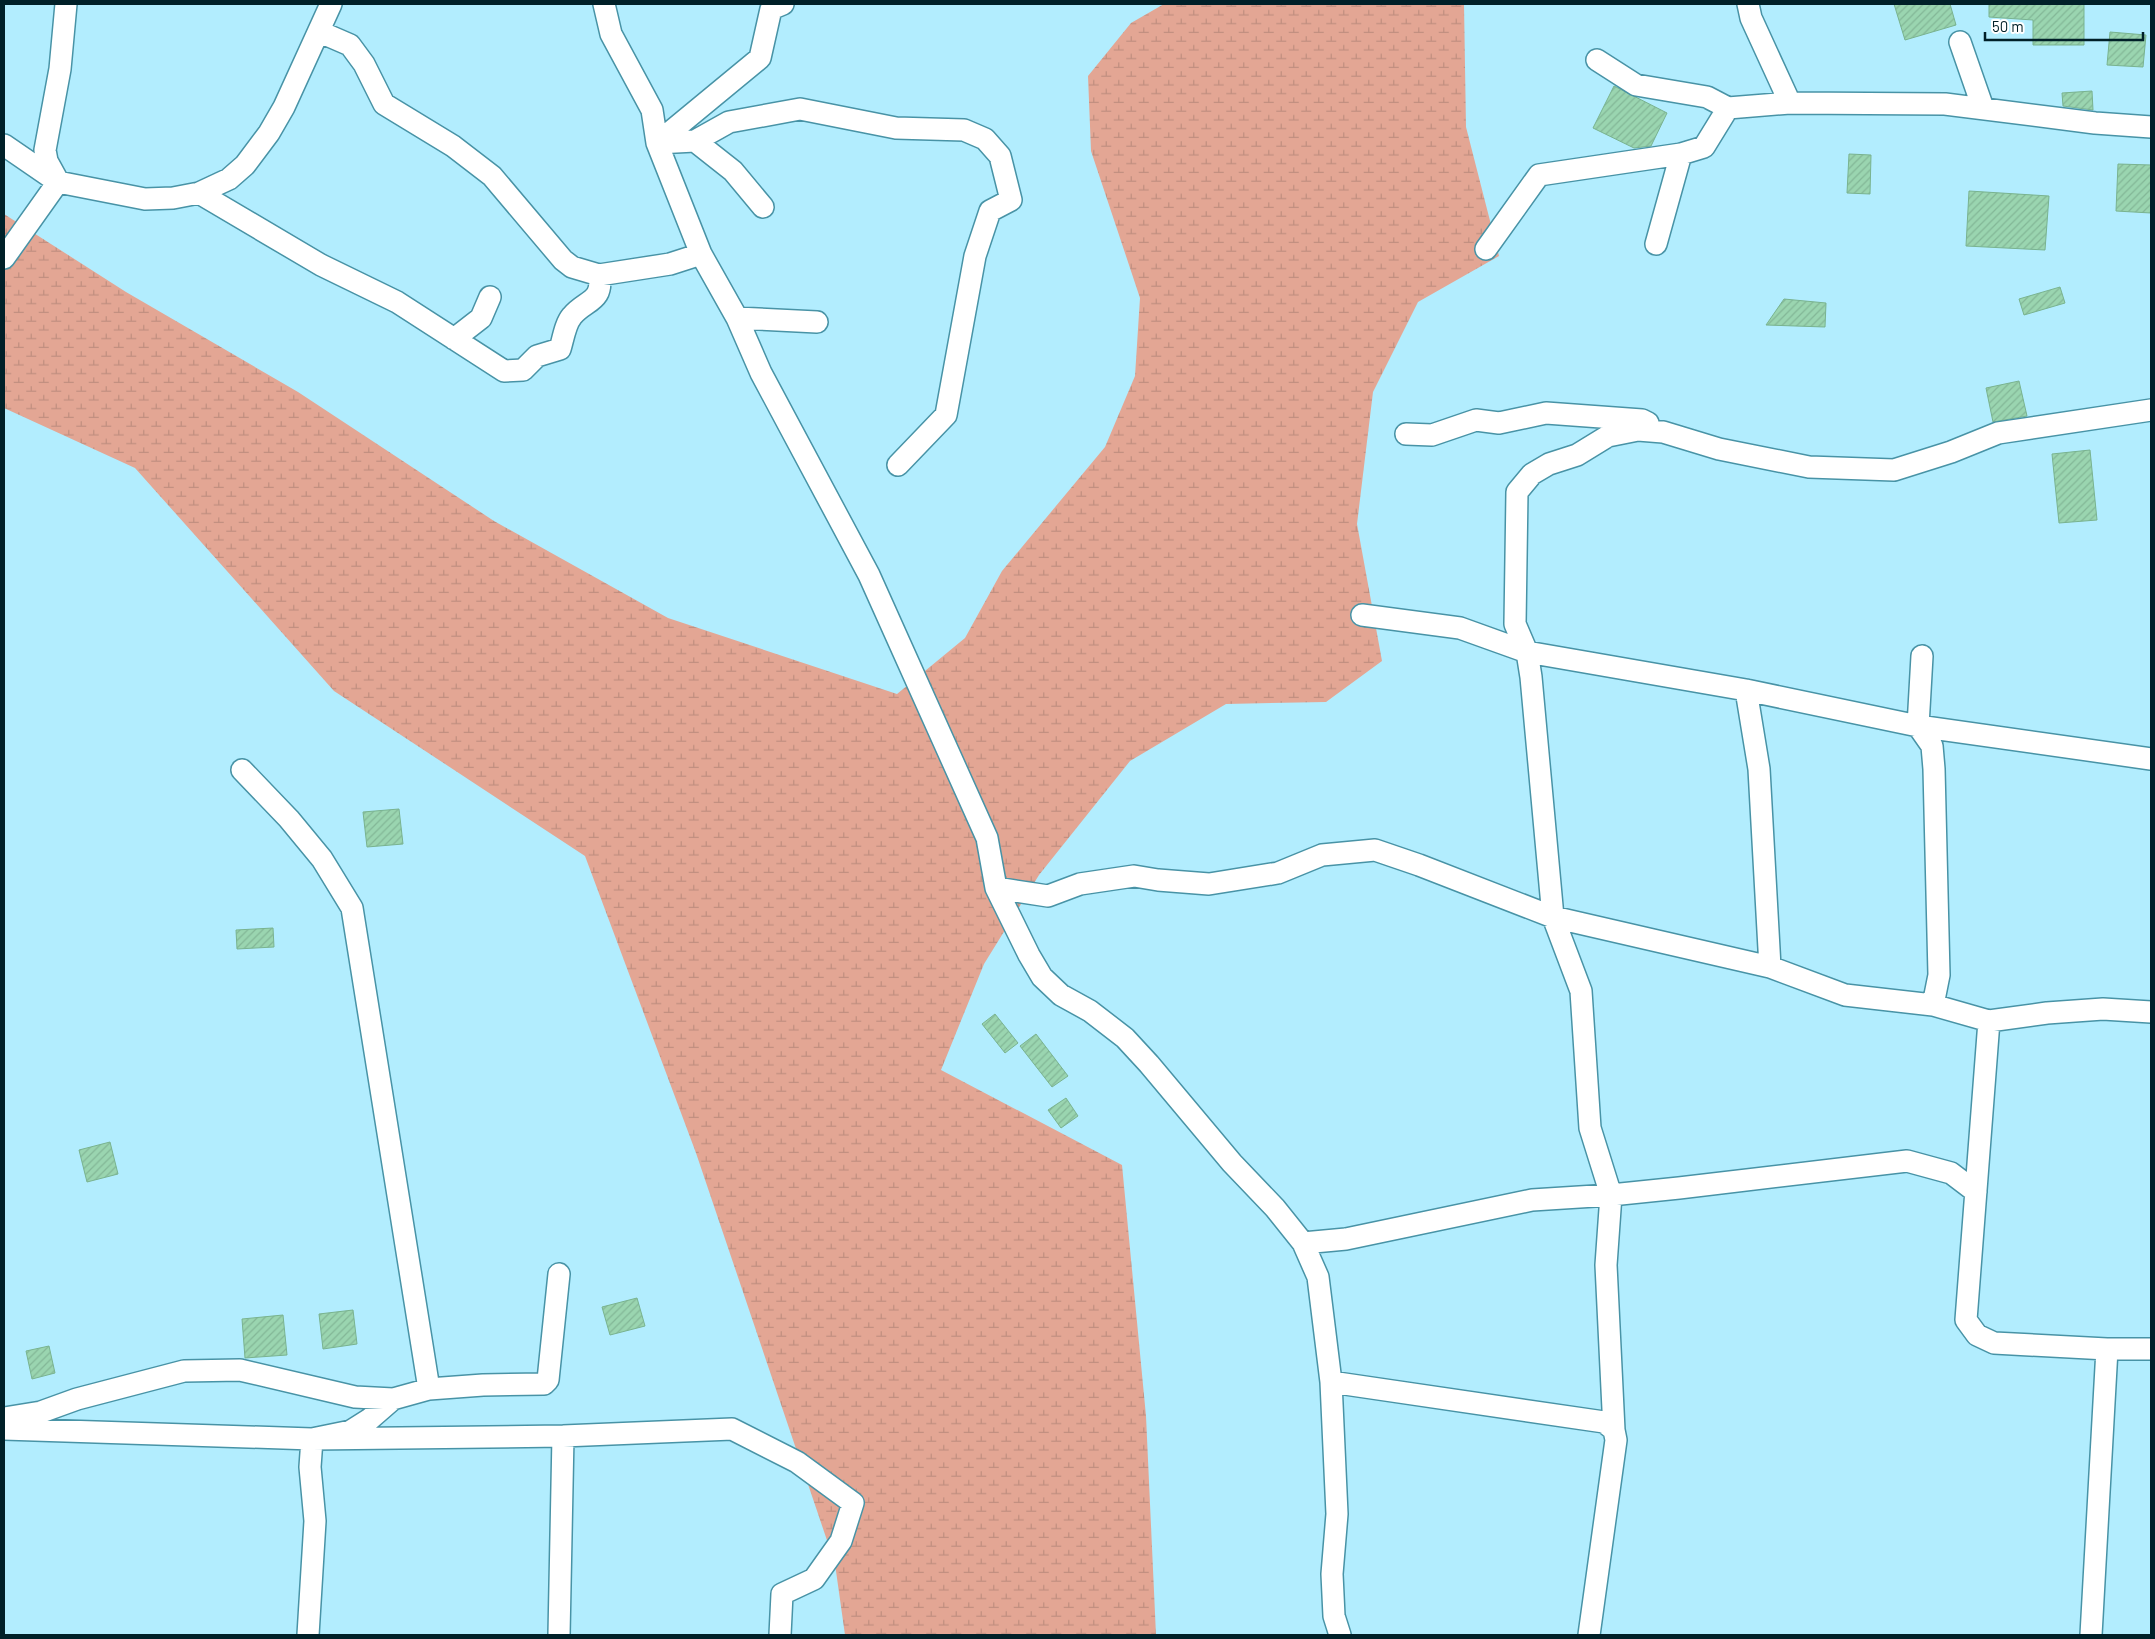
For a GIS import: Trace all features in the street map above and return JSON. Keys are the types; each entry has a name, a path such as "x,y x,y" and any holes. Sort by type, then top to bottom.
{"street":[{"path":"58,182 47,161 45,150 60,69 66,4"},
{"path":"4,145 58,182 145,199 173,198 199,192 229,179 245,165 269,133 284,107 320,32 331,4"},
{"path":"604,4 611,34 652,110 657,143 701,254 737,318 760,373 869,575 908,658 987,838 996,888 1012,923 1042,977 1062,995 1090,1011 1125,1038 1232,1163 1275,1208 1303,1243 1318,1276 1331,1382 1337,1514 1332,1574 1334,1616 1340,1635"},
{"path":"657,143 760,58 771,9 783,4"},
{"path":"1748,4 1752,18 1790,103"},
{"path":"320,32 350,45 364,64 384,104 453,146 492,176 562,260 572,267 599,275 670,264 701,254"},
{"path":"1960,42 1983,108"},
{"path":"1597,60 1636,85 1707,97 1728,108 1790,103 1945,104 2094,123 2151,127"},
{"path":"1486,248 1538,175 1681,154 1704,147 1728,108"},
{"path":"657,143 695,141 729,122 800,110 896,128 964,130 985,139 1000,156 1011,200 990,211 975,256 946,415 898,465"},
{"path":"695,141 733,171 763,207"},
{"path":"1656,244 1681,154"},
{"path":"4,258 58,182"},
{"path":"199,192 321,265 397,302 504,371 523,370 537,356 560,350 571,317 597,296 601,285 599,275"},
{"path":"454,339 480,318 490,297"},
{"path":"737,318 817,322"},
{"path":"1406,434 1432,435 1476,420 1500,423 1546,413 1642,420 1664,432 1719,449 1809,467 1894,470 1951,452 1998,433 2151,410"},
{"path":"1589,1635 1616,1440 1606,1265 1611,1195 1590,1128 1580,991 1553,917 1527,652 1515,624 1517,492 1532,474 1549,464 1577,455 1608,436 1638,430 1664,432"},
{"path":"1362,615 1460,628 1527,652 1746,690 1918,726 2151,759"},
{"path":"1922,656 1918,726 1932,746 1934,769 1939,975 1933,1005"},
{"path":"1746,690 1759,769 1770,967"},
{"path":"242,770 289,819 322,859 352,908 429,1389"},
{"path":"996,888 1048,896 1080,884 1134,876 1209,884 1278,873 1322,855 1375,850 1553,917 1770,967 1845,995 1933,1005 1989,1021 2047,1012 2094,1010 2151,1012"},
{"path":"1989,1021 1966,1320 1977,1335 1994,1343 2108,1349 2151,1349"},
{"path":"1303,1243 1346,1239 1532,1200 1611,1195 1907,1162 1951,1173 1976,1192"},
{"path":"4,1418 41,1412 77,1399 184,1371 240,1370 355,1397 393,1399 429,1389 483,1384 544,1384 548,1380 559,1274"},
{"path":"2091,1635 2108,1349"},
{"path":"1331,1382 1604,1422 1614,1430"},
{"path":"312,1439 351,1431 370,1419 393,1399"},
{"path":"4,1429 312,1439 563,1436 732,1429 797,1462 853,1503 841,1541 814,1579 782,1594 780,1635"},
{"path":"559,1635 563,1436"},
{"path":"308,1635 315,1521 310,1467 312,1439"}],"green space":[{"path":"1164,4 1464,4 1466,127 1499,256 1418,302 1373,392 1357,524 1382,661 1326,702 1226,704 1130,761 1039,875 984,964 941,1070 1122,1165 1146,1416 1156,1635 845,1635 835,1564 696,1153 585,856 334,691 135,468 4,408 4,214 126,292 298,392 494,521 668,618 897,694 965,638 1002,571 1105,447 1135,376 1140,298 1091,151 1088,76 1131,23"}],"building":[{"path":"1894,4 1950,4 1956,25 1905,40"},
{"path":"1989,4 2084,4 2084,45 2033,45 2033,20 1989,17"},
{"path":"2110,32 2146,35 2143,67 2107,65"},
{"path":"1614,86 1667,113 1651,146 1634,148 1593,128"},
{"path":"2092,91 2093,110 2063,106 2062,93"},
{"path":"1849,154 1871,155 1870,194 1847,193"},
{"path":"2118,164 2151,165 2151,213 2116,211"},
{"path":"1969,191 2049,196 2045,250 1966,246"},
{"path":"2060,287 2065,303 2024,315 2019,299"},
{"path":"1784,299 1826,303 1825,327 1766,325"},
{"path":"2019,381 2027,416 1993,422 1986,388"},
{"path":"2090,450 2097,520 2059,523 2052,454"},
{"path":"399,809 403,844 367,847 363,812"},
{"path":"273,928 274,947 237,949 236,930"},
{"path":"995,1014 1018,1043 1005,1053 982,1024"},
{"path":"1036,1034 1068,1076 1052,1087 1020,1046"},
{"path":"1066,1098 1078,1116 1061,1128 1048,1110"},
{"path":"110,1142 118,1174 87,1182 79,1150"},
{"path":"637,1298 645,1326 610,1335 602,1307"},
{"path":"353,1310 357,1344 323,1349 319,1314"},
{"path":"283,1315 287,1355 245,1358 242,1319"},
{"path":"49,1346 55,1373 32,1379 26,1351"}]}
